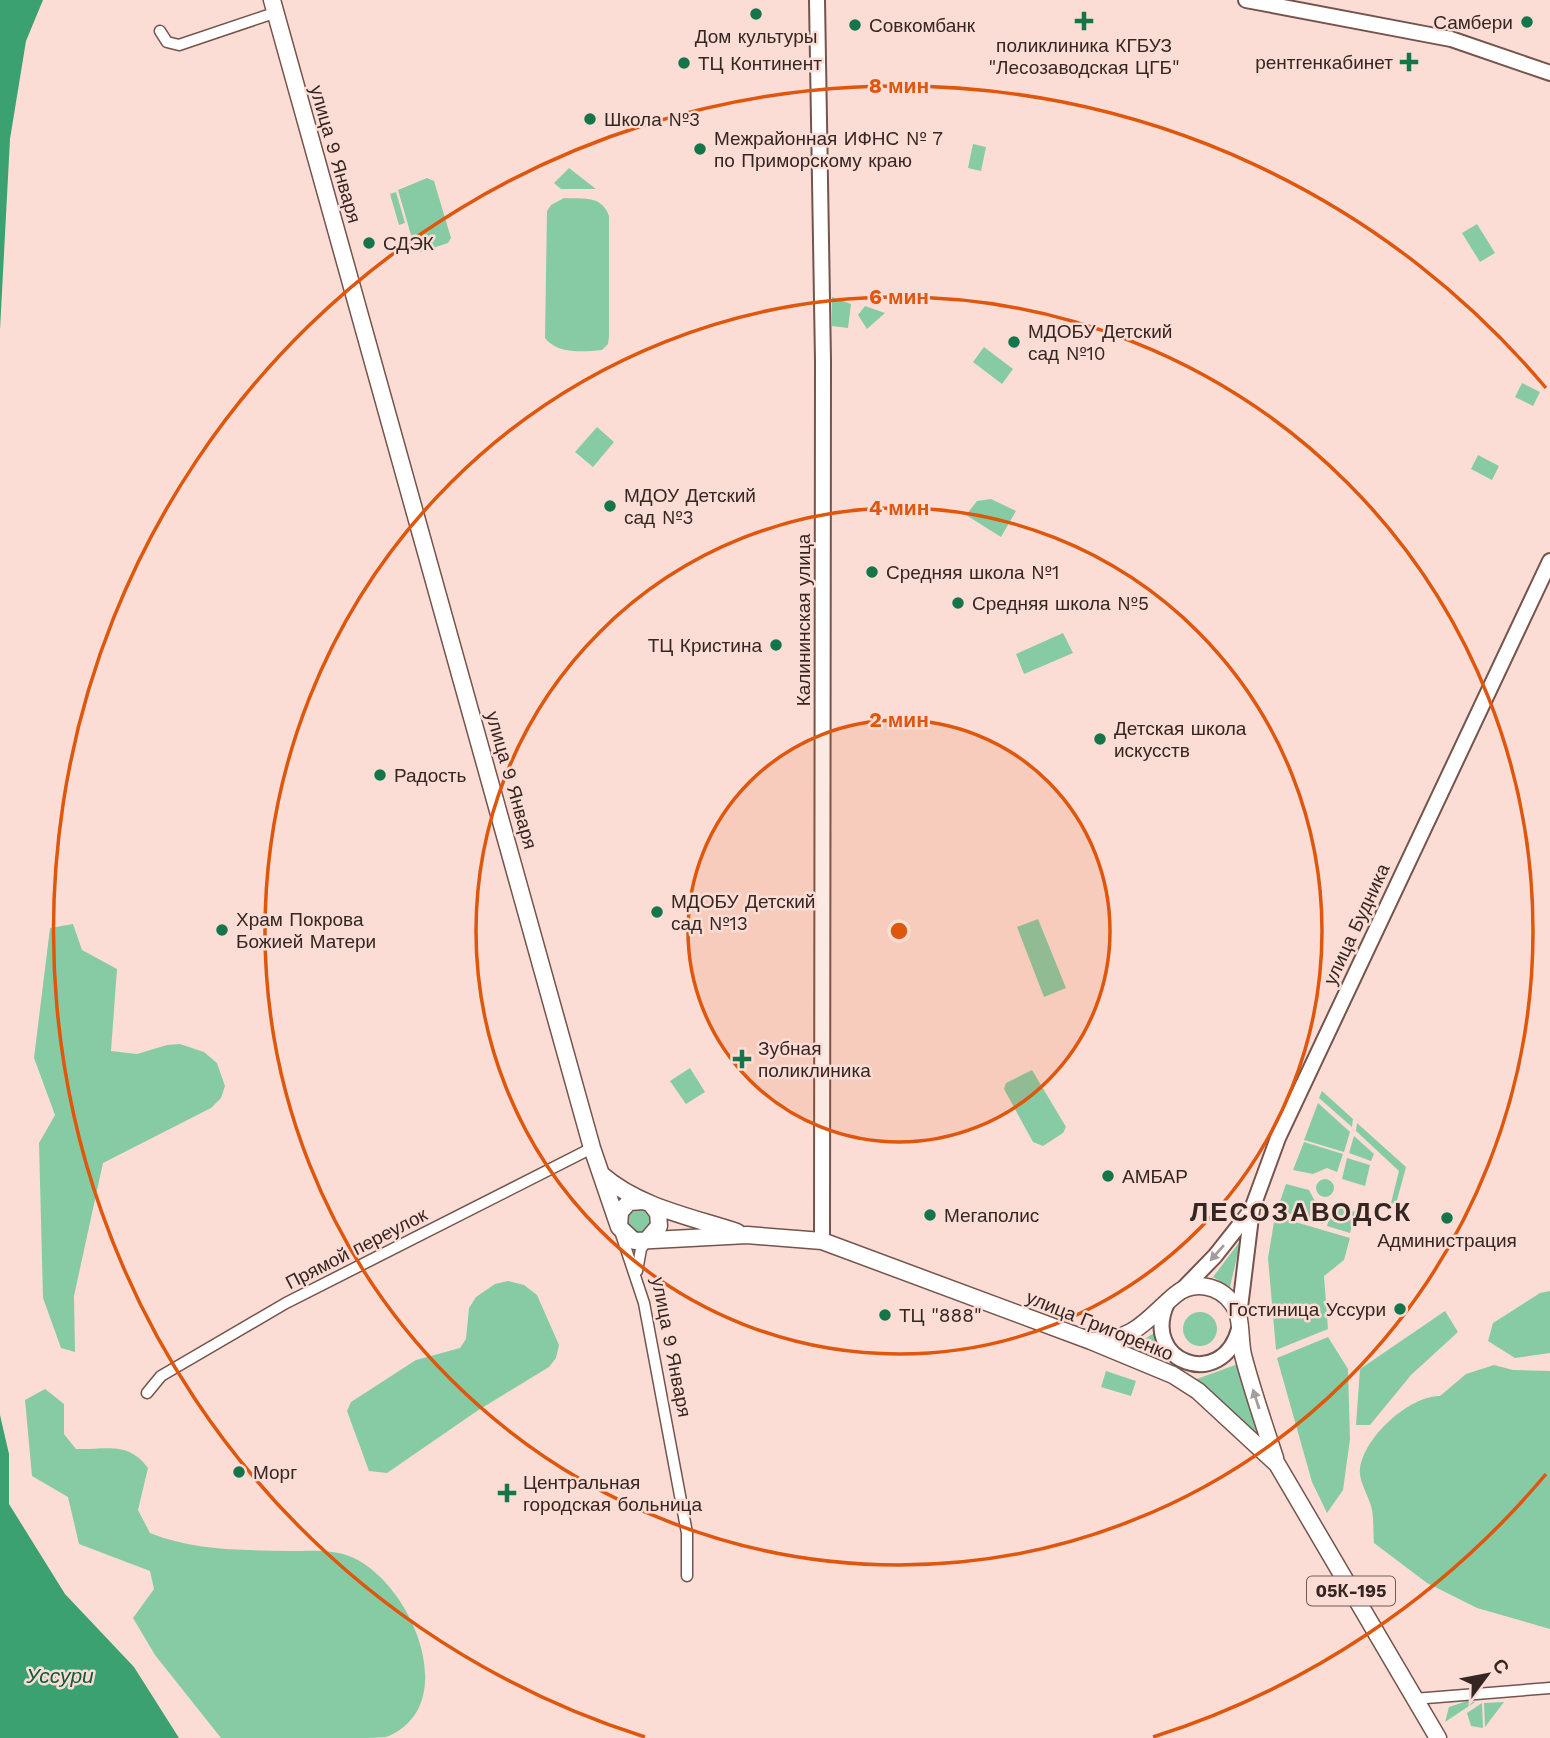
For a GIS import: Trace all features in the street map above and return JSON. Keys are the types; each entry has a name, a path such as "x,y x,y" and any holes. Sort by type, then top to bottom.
{"main road":[{"name":"Калининская улица","path":"817,0 823,361 822,1241"},
{"path":"1246,0 1451,39 1550,73"},
{"name":"улица 9 Января","path":"273,7 592,1148 619,1227"},
{"name":"улица Будника","path":"1277,1464 1245,1363 1239,1323 1252,1209 1278,1138 1550,561"},
{"path":"602,1175 623,1191 647,1202 747,1235"},
{"path":"647,1240 659,1226 658,1213 647,1202 636,1200 624,1206 618,1219 619,1227 627,1238 647,1240 747,1235"},
{"path":"1091,1341 1106,1341 1130,1333 1147,1322 1215,1256 1252,1209"},
{"name":"улица Григоренко","path":"747,1235 822,1241 1091,1341 1156,1367 1198,1391 1277,1464 1438,1738"},
{"path":"1156,1367 1180,1359 1206,1364 1218,1361 1236,1342 1239,1323 1225,1294 1200,1286 1173,1298 1161,1328 1164,1340 1180,1359 1198,1391"}],"street":[{"path":"160,31 167,42 178,45 273,7"},
{"name":"Прямой переулок","path":"147,1393 161,1376 286,1303 592,1148"},
{"name":"улица 9 Января","path":"619,1227 636,1275 687,1533 687,1576"},
{"path":"636,1275 641,1249 647,1240"},
{"path":"1413,1699 1550,1688"}],"shaded area":[{"path":"973,144 986,147 981,171 968,168"},
{"path":"569,168 596,189 561,189 554,183"},
{"path":"427,178 434,181 451,238 448,243 421,252 415,249 398,190"},
{"path":"396,192 405,223 399,225 390,194"},
{"path":"564,198 597,201 609,216 609,336 608,344 602,350 563,349 545,338 547,211 551,205"},
{"path":"1477,224 1495,253 1480,262 1462,233"},
{"path":"832,297 851,304 848,328 832,326"},
{"path":"865,306 885,313 867,329 858,315"},
{"path":"984,347 1013,369 1002,384 973,362"},
{"path":"1522,383 1540,392 1533,406 1515,397"},
{"path":"597,427 614,442 593,467 575,452"},
{"path":"1478,455 1499,466 1492,480 1471,469"},
{"path":"991,499 1016,511 1001,537 966,515 977,501"},
{"path":"1063,633 1073,653 1024,674 1016,654"},
{"path":"1038,919 1066,988 1044,997 1017,927"},
{"path":"73,924 82,950 117,969 111,1051 137,1054 180,1044 204,1052 217,1063 225,1086 221,1098 211,1108 103,1163 74,1296 75,1352 61,1348 43,1298 39,1143 55,1115 34,1058 50,928"},
{"path":"690,1068 705,1092 686,1104 670,1081"},
{"path":"1032,1070 1066,1127 1063,1133 1043,1146 1033,1142 1004,1089 1006,1083"},
{"path":"1322,1091 1353,1119 1352,1127 1319,1098"},
{"path":"1318,1103 1350,1132 1344,1152 1304,1140"},
{"path":"1357,1123 1406,1167 1396,1204 1391,1203 1399,1171 1356,1131"},
{"path":"1354,1136 1374,1154 1371,1161 1349,1153"},
{"path":"1304,1142 1343,1154 1337,1172 1327,1168 1313,1174 1293,1170"},
{"path":"1347,1158 1370,1165 1365,1186 1342,1179"},
{"path":"1325,1179 1331,1182 1334,1188 1331,1194 1325,1197 1319,1194 1316,1188 1319,1182"},
{"path":"1286,1184 1309,1190 1316,1203 1327,1207 1323,1224 1277,1210"},
{"path":"1333,1205 1356,1212 1350,1233 1327,1226"},
{"path":"638,1207 647,1211 651,1220 647,1229 638,1233 629,1229 625,1220 629,1211"},
{"path":"1275,1216 1350,1238 1344,1260 1324,1276 1328,1329 1276,1350 1268,1258"},
{"path":"1241,1240 1230,1287 1213,1277"},
{"path":"508,1281 524,1285 537,1295 559,1345 556,1358 549,1367 477,1411 387,1473 369,1471 347,1411 351,1402 416,1360 460,1348 466,1339 469,1308 476,1297 495,1284"},
{"path":"1550,1291 1550,1353 1515,1358 1488,1341 1493,1323 1540,1293"},
{"path":"1445,1311 1458,1332 1411,1375 1370,1425 1356,1425 1360,1369"},
{"path":"1200,1312 1212,1317 1217,1329 1212,1341 1200,1346 1188,1341 1183,1329 1188,1317"},
{"path":"1154,1333 1161,1365 1127,1350"},
{"path":"1328,1337 1348,1369 1350,1439 1343,1490 1327,1513 1312,1482 1277,1358"},
{"path":"1238,1364 1265,1446 1194,1380"},
{"path":"1494,1365 1513,1370 1550,1371 1550,1629 1477,1608 1427,1583 1374,1543 1372,1510 1360,1474 1363,1457 1370,1444 1390,1420 1402,1411 1415,1403 1440,1396 1466,1374"},
{"path":"1106,1371 1136,1381 1131,1396 1101,1387"},
{"path":"45,1389 64,1404 64,1434 76,1449 125,1450 140,1459 148,1468 138,1510 150,1533 184,1543 219,1548 335,1552 349,1556 371,1569 392,1590 408,1615 420,1644 425,1672 422,1699 410,1721 386,1737 221,1738 155,1655 133,1618 154,1589 150,1571 79,1544 68,1497 32,1476 25,1400"},
{"path":"1467,1701 1475,1702 1445,1722 1449,1707"},
{"path":"1504,1702 1485,1727 1484,1703"},
{"path":"1482,1703 1483,1728 1471,1726 1467,1713"}],"water":[{"path":"0,0 43,0 26,41 10,139 0,330"},
{"name":"Уссури","path":"0,1415 9,1454 9,1504 65,1594 134,1667 179,1738 0,1738"}],"place":[{"name":"Дом культуры","path":"756,14"},
{"name":"поликлиника КГБУЗ \"Лесозаводская ЦГБ\"","path":"1084,21"},
{"name":"Самбери","path":"1527,22"},
{"name":"Совкомбанк","path":"855,25"},
{"name":"рентгенкабинет","path":"1409,62"},
{"name":"ТЦ Континент","path":"684,63"},
{"name":"Школа №3","path":"590,119"},
{"name":"Межрайонная ИФНС № 7 по Приморскому краю","path":"700,149"},
{"name":"СДЭК","path":"369,243"},
{"name":"МДОБУ Детский сад №10","path":"1014,342"},
{"name":"МДОУ Детский сад №3","path":"610,506"},
{"name":"Средняя школа №1","path":"872,572"},
{"name":"Средняя школа №5","path":"958,603"},
{"name":"ТЦ Кристина","path":"776,645"},
{"name":"Детская школа искусств","path":"1100,739"},
{"name":"Радость","path":"380,775"},
{"name":"МДОБУ Детский сад №13","path":"657,912"},
{"name":"Храм Покрова Божией Матери","path":"222,930"},
{"name":"Зубная поликлиника","path":"742,1059"},
{"name":"АМБАР","path":"1108,1176"},
{"name":"Мегаполис","path":"930,1215"},
{"name":"Администрация","path":"1447,1218"},
{"name":"Гостиница Уссури","path":"1400,1309"},
{"name":"ТЦ \"888\"","path":"885,1315"},
{"name":"Морг","path":"239,1472"},
{"name":"Центральная городская больница","path":"507,1493"}],"district":[{"name":"ЛЕСОЗАВОДСК","path":"1301,1212"}]}
